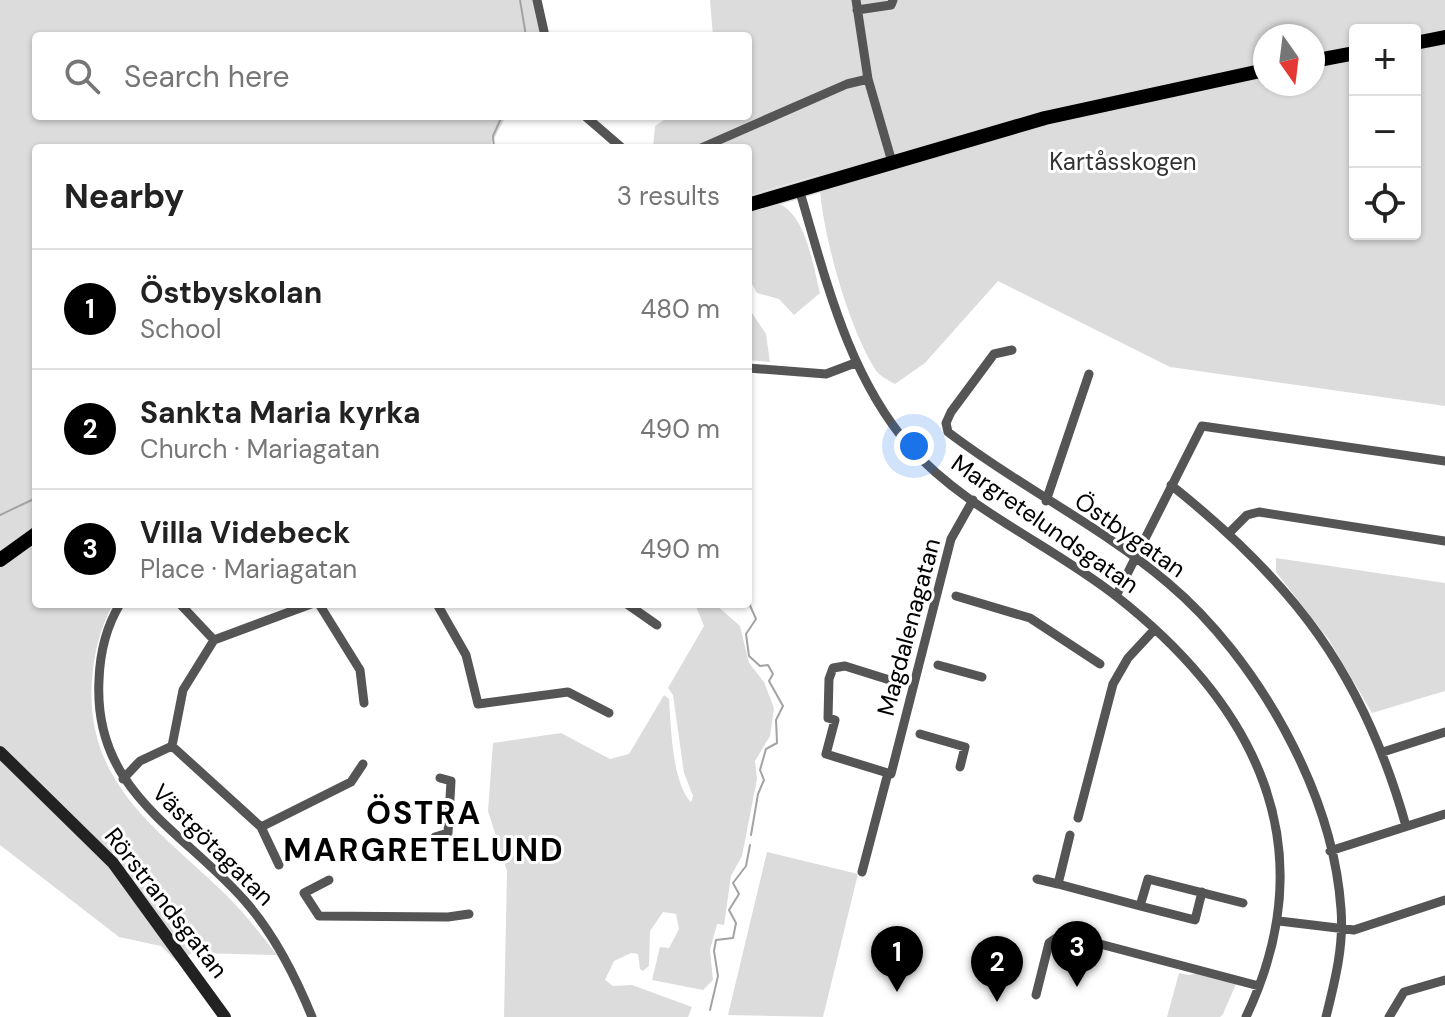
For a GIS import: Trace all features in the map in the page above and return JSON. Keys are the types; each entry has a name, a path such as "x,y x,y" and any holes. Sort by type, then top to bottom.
{"main road":[{"path":"1421,42 1445,37"},
{"path":"1325,59 1349,54"},
{"path":"752,204 1045,118 1253,73"},
{"path":"0,560 32,537"},
{"name":"Rörstrandsgatan","path":"0,752 113,863 225,1017"}],"street":[{"path":"537,0 544,32"},
{"path":"892,162 868,79 856,5 880,9 891,5 893,0"},
{"path":"710,144 847,84 868,79"},
{"path":"590,120 617,144"},
{"name":"Margretelundsgatan","path":"799,189 855,363 872,396 905,440 930,467 973,500 1116,596 1154,630 1201,678 1224,709 1260,773 1280,849 1279,921 1246,1017"},
{"name":"Östbygatan","path":"1012,350 994,354 951,412 946,423 948,432 1168,583 1214,627 1265,697 1303,770 1330,851 1340,897 1339,963 1326,1017"},
{"path":"752,368 826,374 855,363"},
{"path":"1046,501 1089,374"},
{"path":"1116,596 1137,560 1202,426 1445,461"},
{"path":"1171,485 1230,532 1279,582 1315,628 1353,688 1383,752 1406,826"},
{"name":"Magdalenagatan","path":"862,872 951,539 973,500"},
{"path":"1230,532 1247,515 1259,512 1445,541"},
{"path":"956,596 1030,618 1100,664"},
{"name":"Västgötagatan","path":"118,608 102,650 98,693 109,748 123,779 145,807 243,899 260,920 286,960 312,1017"},
{"path":"184,608 214,640"},
{"path":"172,746 183,690 214,640 300,608"},
{"path":"321,608 360,670 364,703"},
{"path":"439,608 466,655 478,704 568,692 609,713"},
{"path":"633,608 657,625"},
{"path":"1078,818 1113,684 1128,658 1154,630"},
{"path":"938,665 982,677"},
{"path":"890,771 826,754 835,720 828,718 829,679 833,668 845,666 896,682"},
{"path":"1383,752 1445,732"},
{"path":"920,734 965,747 960,767"},
{"path":"123,779 140,761 172,746"},
{"path":"172,746 261,827 279,865"},
{"path":"261,827 351,782 363,764"},
{"path":"435,837 448,833 451,781 440,778"},
{"path":"1330,851 1445,814"},
{"path":"1058,884 1070,835"},
{"path":"1037,879 1195,920 1202,892"},
{"path":"1140,906 1148,879 1243,903"},
{"path":"329,880 304,893 319,916 448,917 469,914"},
{"path":"1279,921 1341,931 1445,900"},
{"path":"1036,995 1049,943 1062,934 1259,986"},
{"path":"1389,1017 1404,992 1445,980"}],"green space":[{"path":"0,0 536,0 540,32 32,32 32,120 504,120 491,144 32,144 32,608 111,608 98,641 92,680 93,716 100,747 112,775 149,823 229,898 277,955 192,953 176,961 161,946 119,937 0,845"},
{"name":"Kartåsskogen","path":"710,0 1445,0 1445,406 1170,367 998,281 925,363 895,384 875,369 845,302 824,221 819,175 752,195 752,144 653,144 655,126 664,120 752,120 752,32 713,32"},
{"path":"780,204 797,220 803,231 820,293 794,315 779,299 757,293 752,284 752,210"},
{"path":"752,313 766,334 770,362 752,360"},
{"path":"1276,558 1445,583 1445,691 1372,713 1329,640 1276,572"},
{"path":"697,608 720,608 740,626 749,663 764,682 774,708 770,736 755,761 757,779 742,856 731,876 724,925 717,924 710,950 713,980 703,990 652,980 660,947 669,948 679,929 676,914 663,912 650,931 649,966 643,971 640,969 638,954 631,953 614,961 605,980 613,986 632,985 692,1007 688,1017 504,1017 507,871 488,811 493,743 561,733 610,759 629,754 664,695 669,699 676,768 691,802 693,796 684,773 673,695 668,688 704,626"},
{"path":"767,852 858,874 823,1017 728,1015"},
{"path":"1204,972 1236,984 1223,1014 1220,1017 1167,1017 1179,973"}],"waterway":[{"path":"520,0 525,32"},
{"path":"494,144 493,136 500,120"},
{"path":"0,515 32,500"},
{"path":"751,608 756,619 746,634 749,656 760,666 768,665 773,674 769,681 783,706 776,720 777,743 766,749 760,770 764,780 758,794 751,835"},
{"path":"710,1010 718,976 714,951 716,940 733,938 736,923 729,910 739,894 733,883 746,866 750,845"}],"place":[{"name":"Villa Videbeck","path":"1077,987"},
{"name":"Östbyskolan","path":"897,992"},
{"name":"Sankta Maria kyrka","path":"997,1002"}],"district":[{"name":"ÖSTRA MARGRETELUND","path":"424,832"}]}
